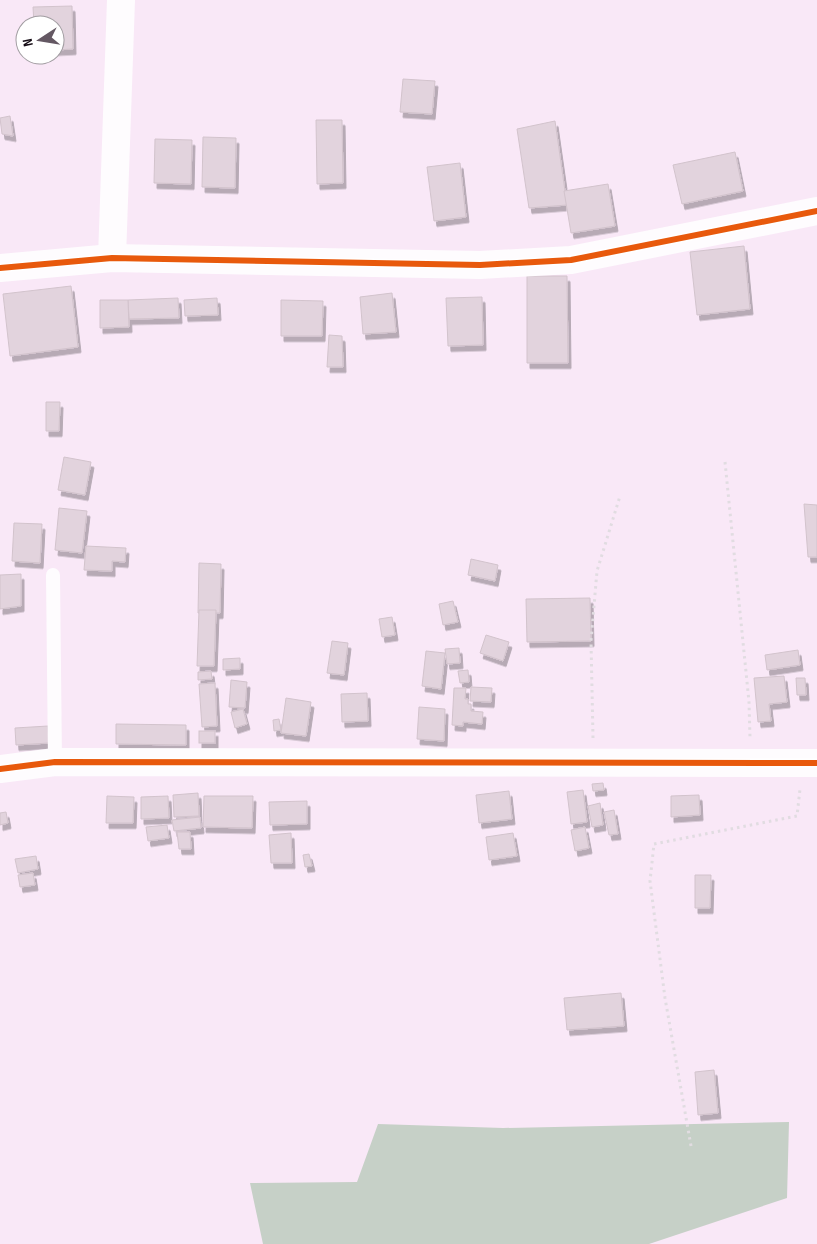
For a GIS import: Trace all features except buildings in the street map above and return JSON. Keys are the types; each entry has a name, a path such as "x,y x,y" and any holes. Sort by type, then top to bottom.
{"street":[{"path":"112,258 121,0"},
{"path":"0,268 112,258 480,264 571,260 817,211"},
{"path":"0,769 55,762 810,763"}],"lane":[{"path":"52,575 55,762"}],"path":[{"path":"725,462 749,702 751,764"},
{"path":"593,763 594,682 591,641 597,571 620,496"},
{"path":"691,1146 665,998 650,881 654,844 797,816 810,763"}],"shaded area":[{"path":"789,1122 787,1198 649,1244 263,1244 250,1183 357,1182 378,1124 503,1128"}],"cycle path":[{"path":"0,268 112,258 480,265 571,260 817,211"},
{"path":"0,769 55,762 817,763"}]}
